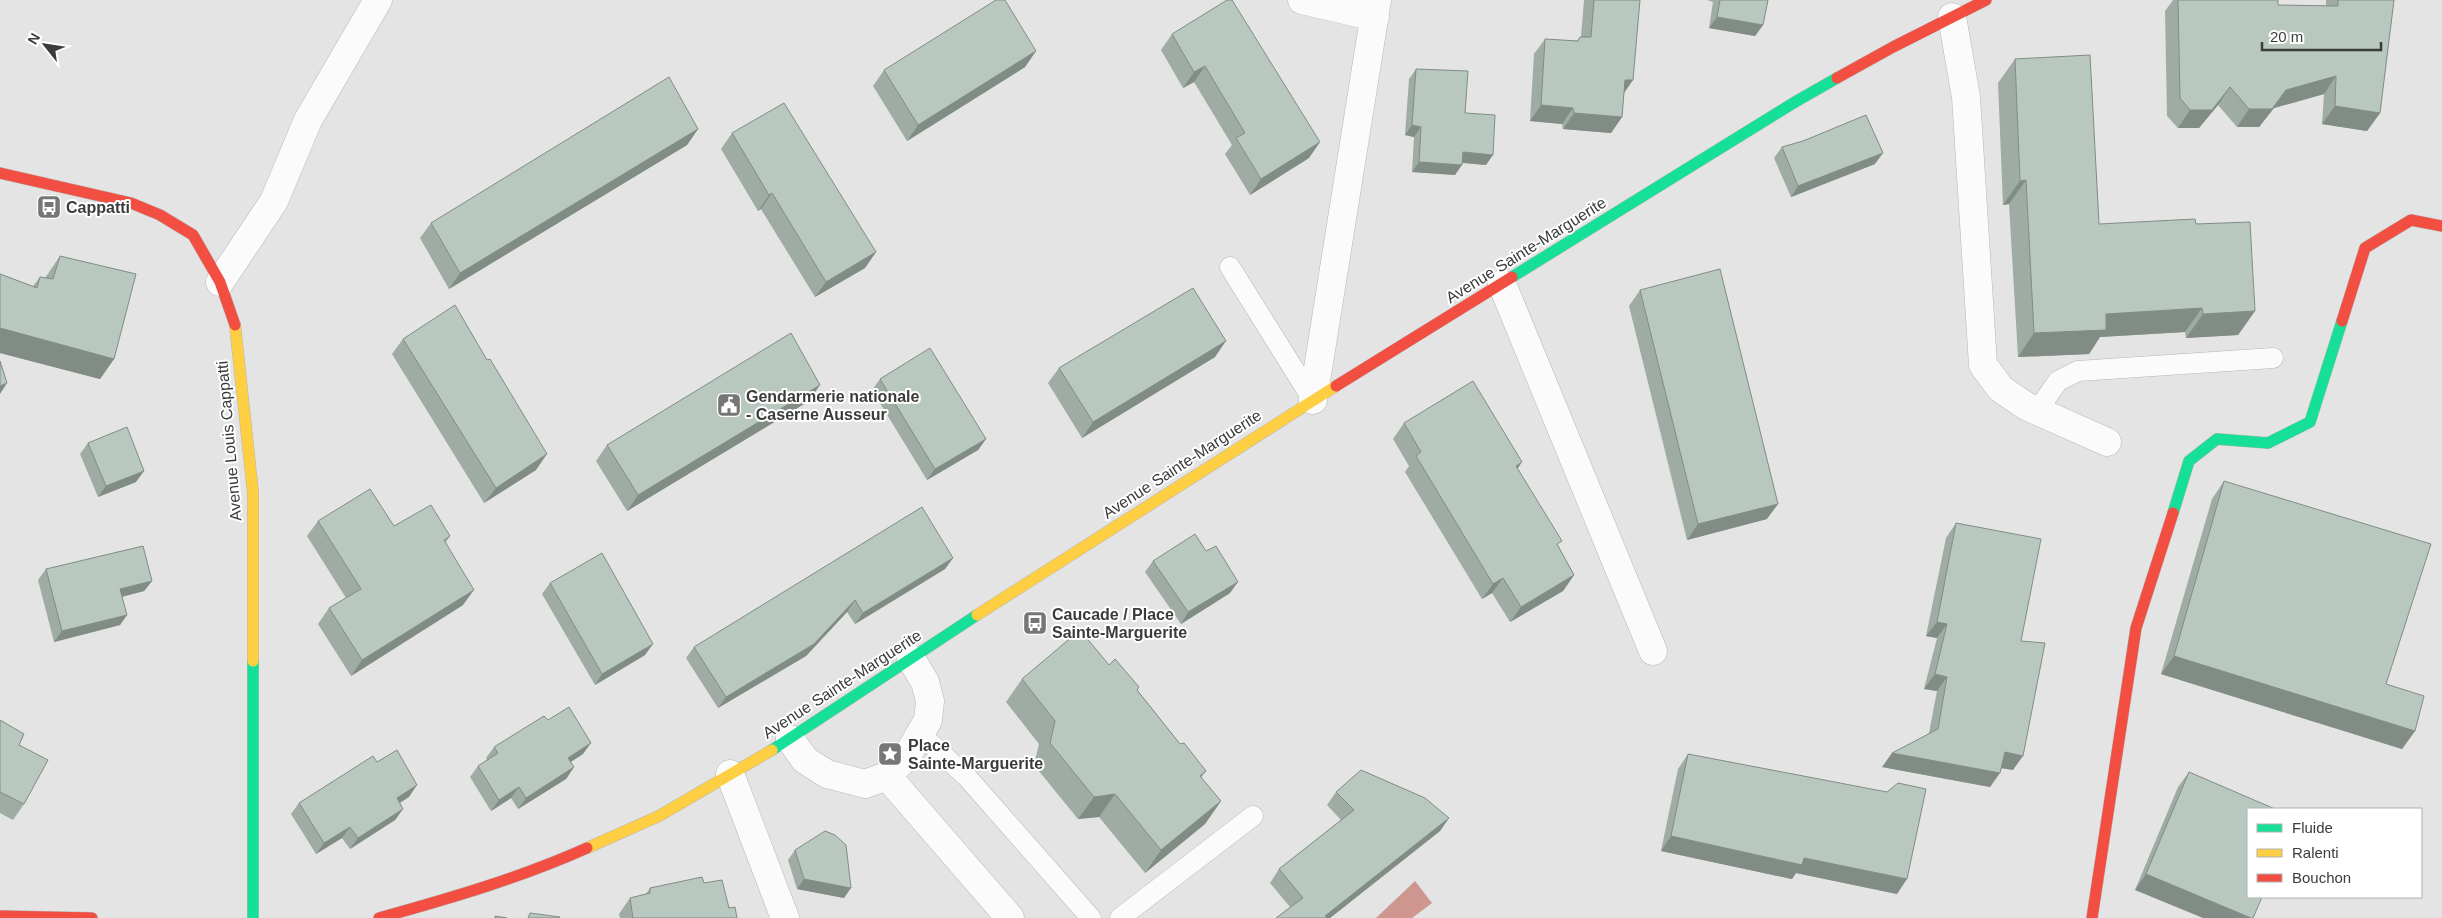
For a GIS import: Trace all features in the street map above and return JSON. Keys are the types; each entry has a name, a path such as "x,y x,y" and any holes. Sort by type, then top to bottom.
{"street":[{"path":"220,282 274,201 308,120 378,0"},
{"path":"1302,0 1376,8 1313,400"},
{"name":"Avenue Sainte-Marguerite","path":"379,918 467,894 537,870 659,816 790,739 967,621 1313,400 1833,80 1892,47 1986,0"},
{"path":"1952,17 1966,96 1984,365 2001,389 2026,406 2107,442"},
{"name":"Avenue Louis Cappatti","path":"0,173 130,203 160,215 193,235 220,282 235,326 252,493 253,918"},
{"path":"2092,918 2136,628 2189,461 2217,439 2268,443 2310,422 2365,248 2410,220 2442,226"},
{"path":"1502,284 1653,651"},
{"path":"790,739 805,760 827,774 865,784 887,776 907,756 921,735 928,720 930,701 925,682 912,659"},
{"path":"730,774 785,918"},
{"path":"887,776 1010,918"},
{"path":"0,916 92,918"}],"lane":[{"path":"1230,267 1313,400"},
{"path":"2037,411 2058,382 2078,372 2273,358"},
{"path":"921,735 966,776 1091,918"},
{"path":"1120,918 1254,816"}],"shaded area":[{"path":"1415,881 1432,903 1412,918 1376,918"}],"building":[{"path":"996,0 1005,0 1036,51 918,125 884,70"},
{"path":"1227,0 1232,0 1320,142 1261,179 1236,138 1245,133 1205,66 1194,72 1172,34"},
{"path":"1594,0 1640,0 1633,80 1625,80 1622,117 1574,113 1573,108 1541,105 1545,39 1578,41 1580,37 1591,37"},
{"path":"1720,0 1768,0 1763,25 1717,17"},
{"path":"2178,0 2278,0 2278,5 2338,6 2338,0 2394,0 2380,113 2335,106 2336,76 2286,90 2272,109 2249,109 2230,87 2212,110 2190,110 2180,98"},
{"path":"2090,55 2099,224 2195,219 2196,224 2250,222 2255,311 2203,314 2202,308 2106,314 2106,330 2034,333 2026,180 2020,181 2015,59"},
{"path":"1416,69 1468,71 1465,113 1495,115 1493,155 1463,152 1462,165 1419,162 1421,127 1412,125"},
{"path":"669,77 698,129 460,273 431,223"},
{"path":"784,103 876,252 826,282 772,193 769,195 732,133"},
{"path":"1866,115 1883,153 1798,186 1782,147 1803,141"},
{"path":"60,256 136,274 114,359 0,328 0,274 37,288 40,277 53,279"},
{"path":"1720,269 1778,504 1698,524 1640,290"},
{"path":"1193,288 1226,341 1093,422 1059,368"},
{"path":"455,305 487,360 490,359 547,454 496,488 403,339"},
{"path":"791,333 820,385 638,495 607,445"},
{"path":"930,348 986,439 935,469 880,379"},
{"path":"0,361 7,383 0,386"},
{"path":"1473,381 1522,462 1516,466 1562,541 1557,544 1574,575 1521,607 1503,578 1493,584 1416,456 1421,452 1404,423"},
{"path":"127,427 144,471 106,486 88,443"},
{"path":"2224,481 2431,544 2386,684 2424,696 2415,731 2174,656"},
{"path":"370,489 394,526 431,505 450,536 444,540 474,590 362,660 329,608 361,589 318,521"},
{"path":"922,507 953,558 863,613 855,600 814,644 726,697 694,647"},
{"path":"1956,523 2041,539 2021,641 2045,643 2023,756 2005,752 2000,773 1892,753 1938,729 1947,677 1935,674 1947,624 1937,622"},
{"path":"1195,534 1206,551 1216,546 1238,582 1188,612 1153,561"},
{"path":"143,546 152,581 120,589 127,615 62,631 46,569"},
{"path":"602,553 653,644 602,674 550,583"},
{"path":"1080,630 1109,665 1115,659 1139,687 1137,690 1180,744 1184,743 1206,771 1200,776 1221,801 1161,850 1115,794 1094,797 1050,743 1055,721 1022,679"},
{"path":"569,707 591,743 568,758 574,767 526,798 519,787 499,800 478,766 498,753 494,747 544,716 548,720"},
{"path":"0,720 24,734 19,745 48,760 24,804 0,792"},
{"path":"397,750 417,785 397,798 403,809 358,838 350,827 324,843 299,803 373,756 377,762"},
{"path":"1688,754 1887,792 1898,783 1926,789 1907,879 1804,858 1802,865 1671,836"},
{"path":"1361,770 1425,798 1449,818 1325,916 1327,918 1276,918 1303,898 1279,869 1354,810 1336,792"},
{"path":"2189,772 2273,808 2247,808 2247,898 2262,898 2253,918 2146,874"},
{"path":"825,831 835,835 846,845 851,888 804,879 795,850"},
{"path":"702,877 704,883 722,880 729,908 735,907 737,918 633,918 630,898 650,893 650,888"},
{"path":"530,913 560,917 528,918"}],"traffic: fast":[{"path":"1512,277 1837,78"},
{"path":"2173,513 2189,461 2217,439 2268,443 2310,422 2342,321"},
{"path":"772,750 977,615"},
{"path":"253,661 253,918"}],"traffic: slow":[{"path":"235,325 253,493 253,661"},
{"path":"977,615 1336,386"},
{"path":"587,848 659,816 772,750"}],"traffic: jam":[{"path":"1837,78 1986,0"},
{"path":"0,173 131,203 160,215 193,235 220,282 235,325"},
{"path":"2342,321 2365,248 2411,220 2442,226"},
{"path":"1336,386 1512,277"},
{"path":"2092,918 2136,628 2173,513"},
{"path":"379,918 511,878 587,848"},
{"path":"0,916 92,918"}],"place":[{"name":"Cappatti","path":"49,207"},
{"name":"Gendarmerie nationale - Caserne Ausseur","path":"729,405"},
{"name":"Caucade / Place Sainte-Marguerite","path":"1035,623"},
{"name":"Place Sainte-Marguerite","path":"890,754"}]}
